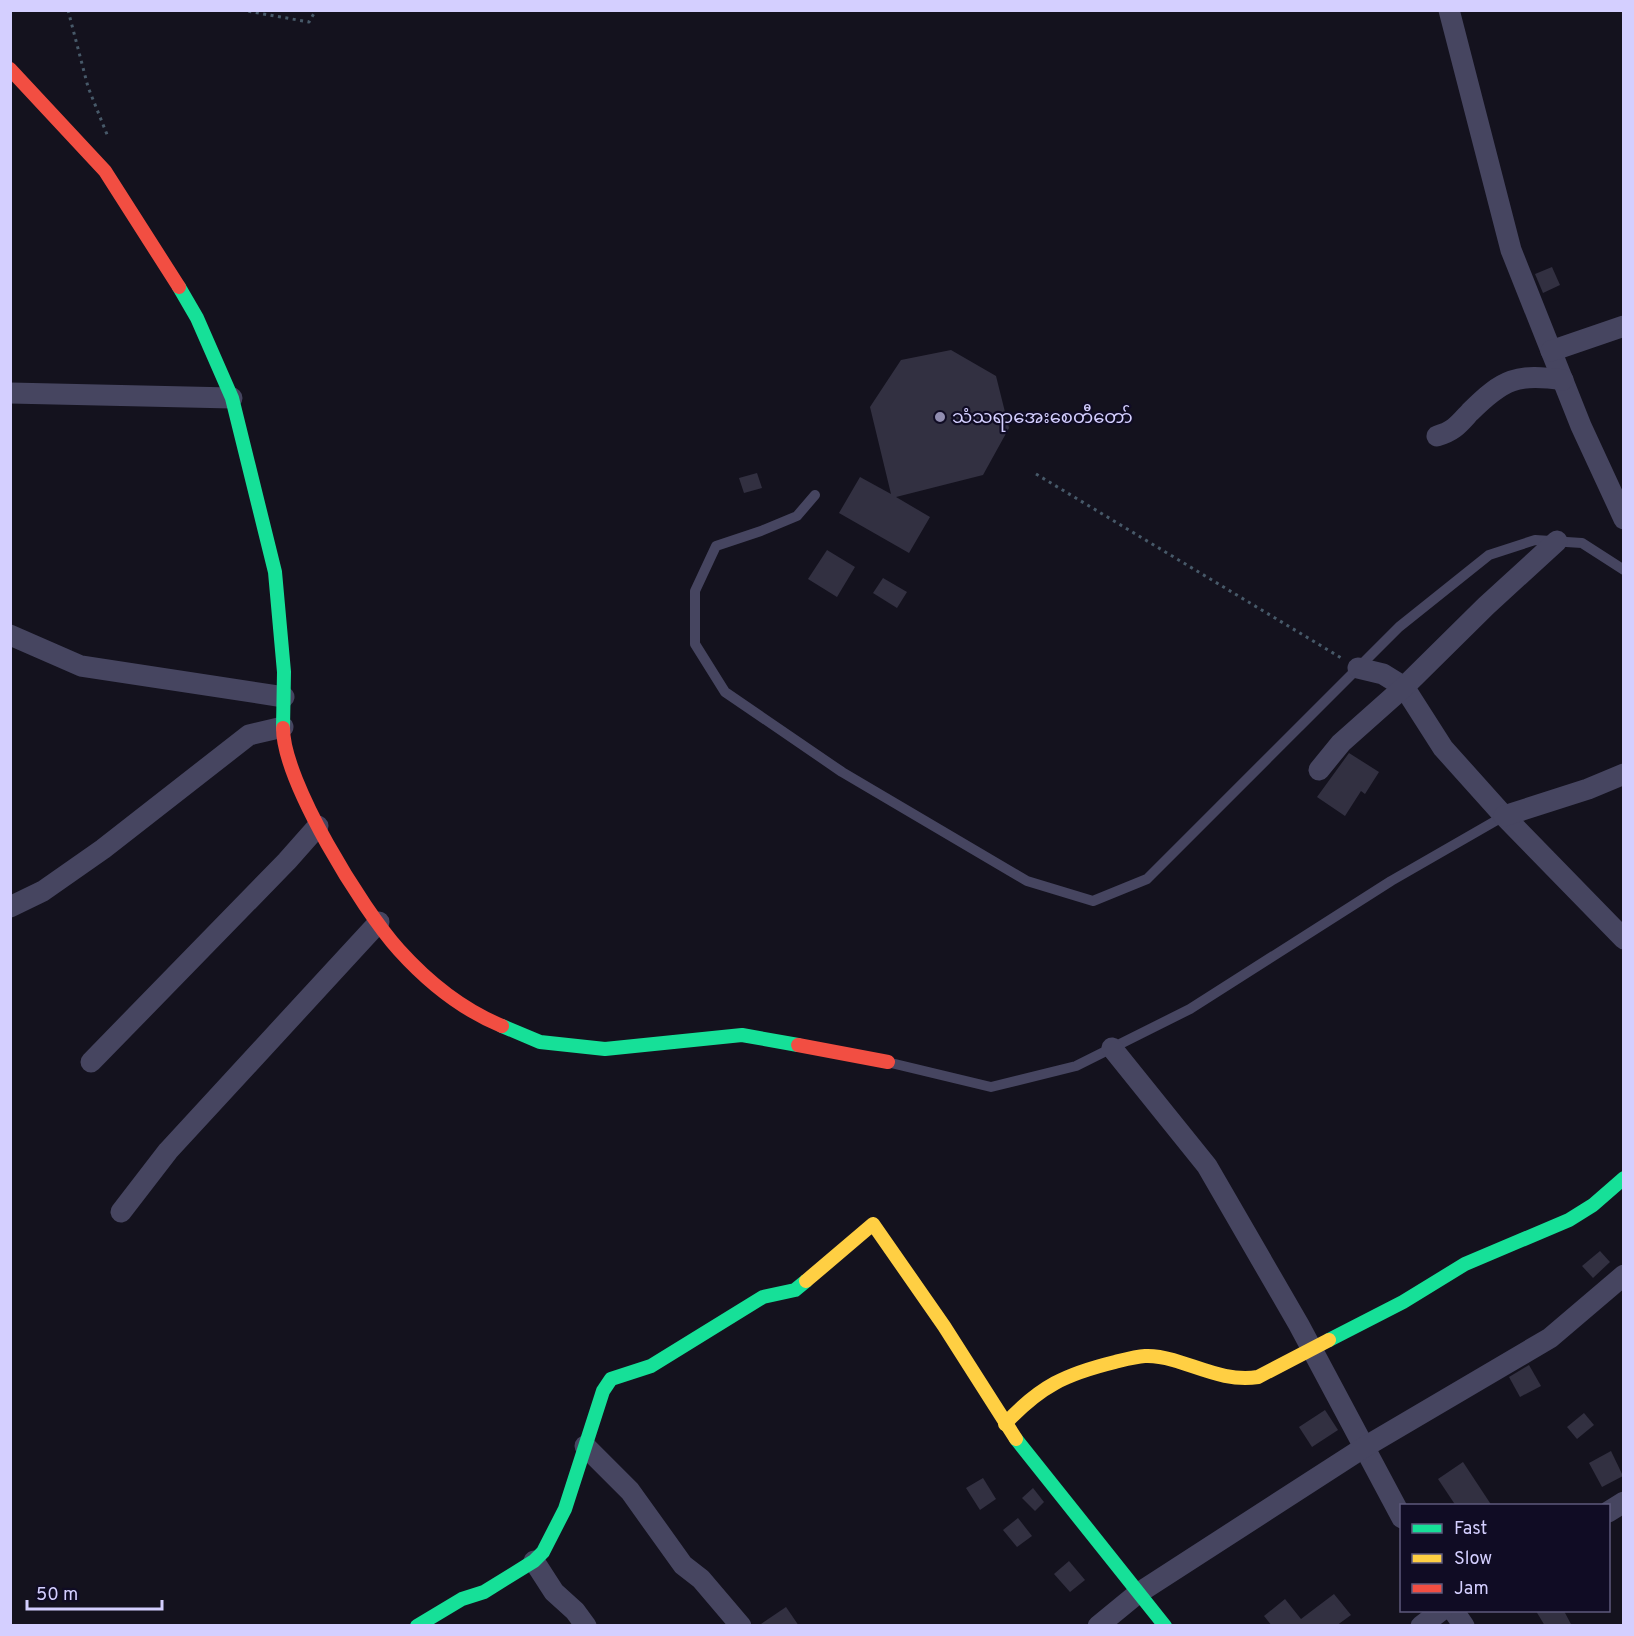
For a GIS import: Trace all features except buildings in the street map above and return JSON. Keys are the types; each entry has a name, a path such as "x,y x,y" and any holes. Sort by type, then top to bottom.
{"street":[{"path":"1449,10 1510,250 1581,426 1623,519"},
{"path":"10,69 105,171 156,248 197,318 232,398 275,572 284,697 283,745 305,804 398,949 436,986 489,1021 540,1042 605,1049 742,1035 888,1062"},
{"path":"1551,351 1623,326"},
{"path":"1437,436 1453,432 1498,386 1531,375 1563,381"},
{"path":"10,393 232,398"},
{"path":"1319,770 1341,742 1404,687 1486,606 1557,541"},
{"path":"10,634 81,666 284,697"},
{"path":"1358,668 1383,674 1404,687 1443,748 1504,816 1623,939"},
{"path":"10,907 43,891 103,849 249,735 283,727"},
{"path":"1504,816 1588,789 1623,774"},
{"path":"92,1062 287,861 318,826"},
{"path":"122,1212 168,1151 379,922"},
{"path":"1112,1048 1207,1166 1311,1348 1400,1516"},
{"path":"1005,1424 1029,1399 1067,1373 1091,1364 1116,1362 1134,1355 1158,1356 1242,1382 1258,1377 1403,1302 1465,1264 1569,1220 1593,1205 1623,1178"},
{"path":"417,1626 462,1599 484,1592 534,1561 543,1552 565,1509 603,1390 611,1379 651,1366 763,1297 795,1290 873,1224 944,1326 1005,1424 1137,1594 1165,1626"},
{"path":"1098,1626 1137,1594 1363,1448 1550,1338 1623,1275"},
{"path":"585,1446 630,1491 683,1565 701,1579 741,1626"},
{"path":"1610,1511 1623,1502"},
{"path":"534,1561 554,1592 586,1626"},
{"path":"1421,1626 1441,1612"},
{"path":"1454,1612 1464,1626"}],"lane":[{"path":"815,495 797,516 716,546 695,591 694,644 725,692 842,772 1027,881 1093,901 1148,879 1399,627 1489,555 1535,540 1582,543 1623,570"},
{"path":"888,1062 991,1087 1076,1066 1190,1009 1391,881 1504,816"}],"path":[{"path":"68,10 88,87 109,139"},
{"path":"241,10 309,22 316,10"},
{"path":"1036,474 1358,668"}],"traffic: fast":[{"path":"179,287 197,318 232,398 275,572 284,672 283,728"},
{"path":"502,1026 540,1042 605,1049 742,1035 798,1045"},
{"path":"1329,1340 1403,1302 1465,1264 1569,1220 1593,1205 1624,1178"},
{"path":"417,1626 462,1599 484,1592 534,1561 543,1552 565,1509 603,1391 611,1379 651,1366 763,1297 795,1290 806,1281"},
{"path":"1016,1439 1165,1626"}],"traffic: slow":[{"path":"806,1281 873,1224 944,1326 1016,1439"},
{"path":"1005,1424 1030,1400 1055,1383 1082,1371 1115,1362 1150,1356 1173,1360 1225,1376 1258,1377 1329,1340"}],"traffic: jam":[{"path":"10,69 105,171 179,287"},
{"path":"283,728 286,751 310,811 346,876 383,931 410,962 434,983 473,1012 502,1026"},
{"path":"798,1045 888,1062"}],"place":[{"name":"သံသရာအေးစေတီတော်","path":"940,417"}]}
